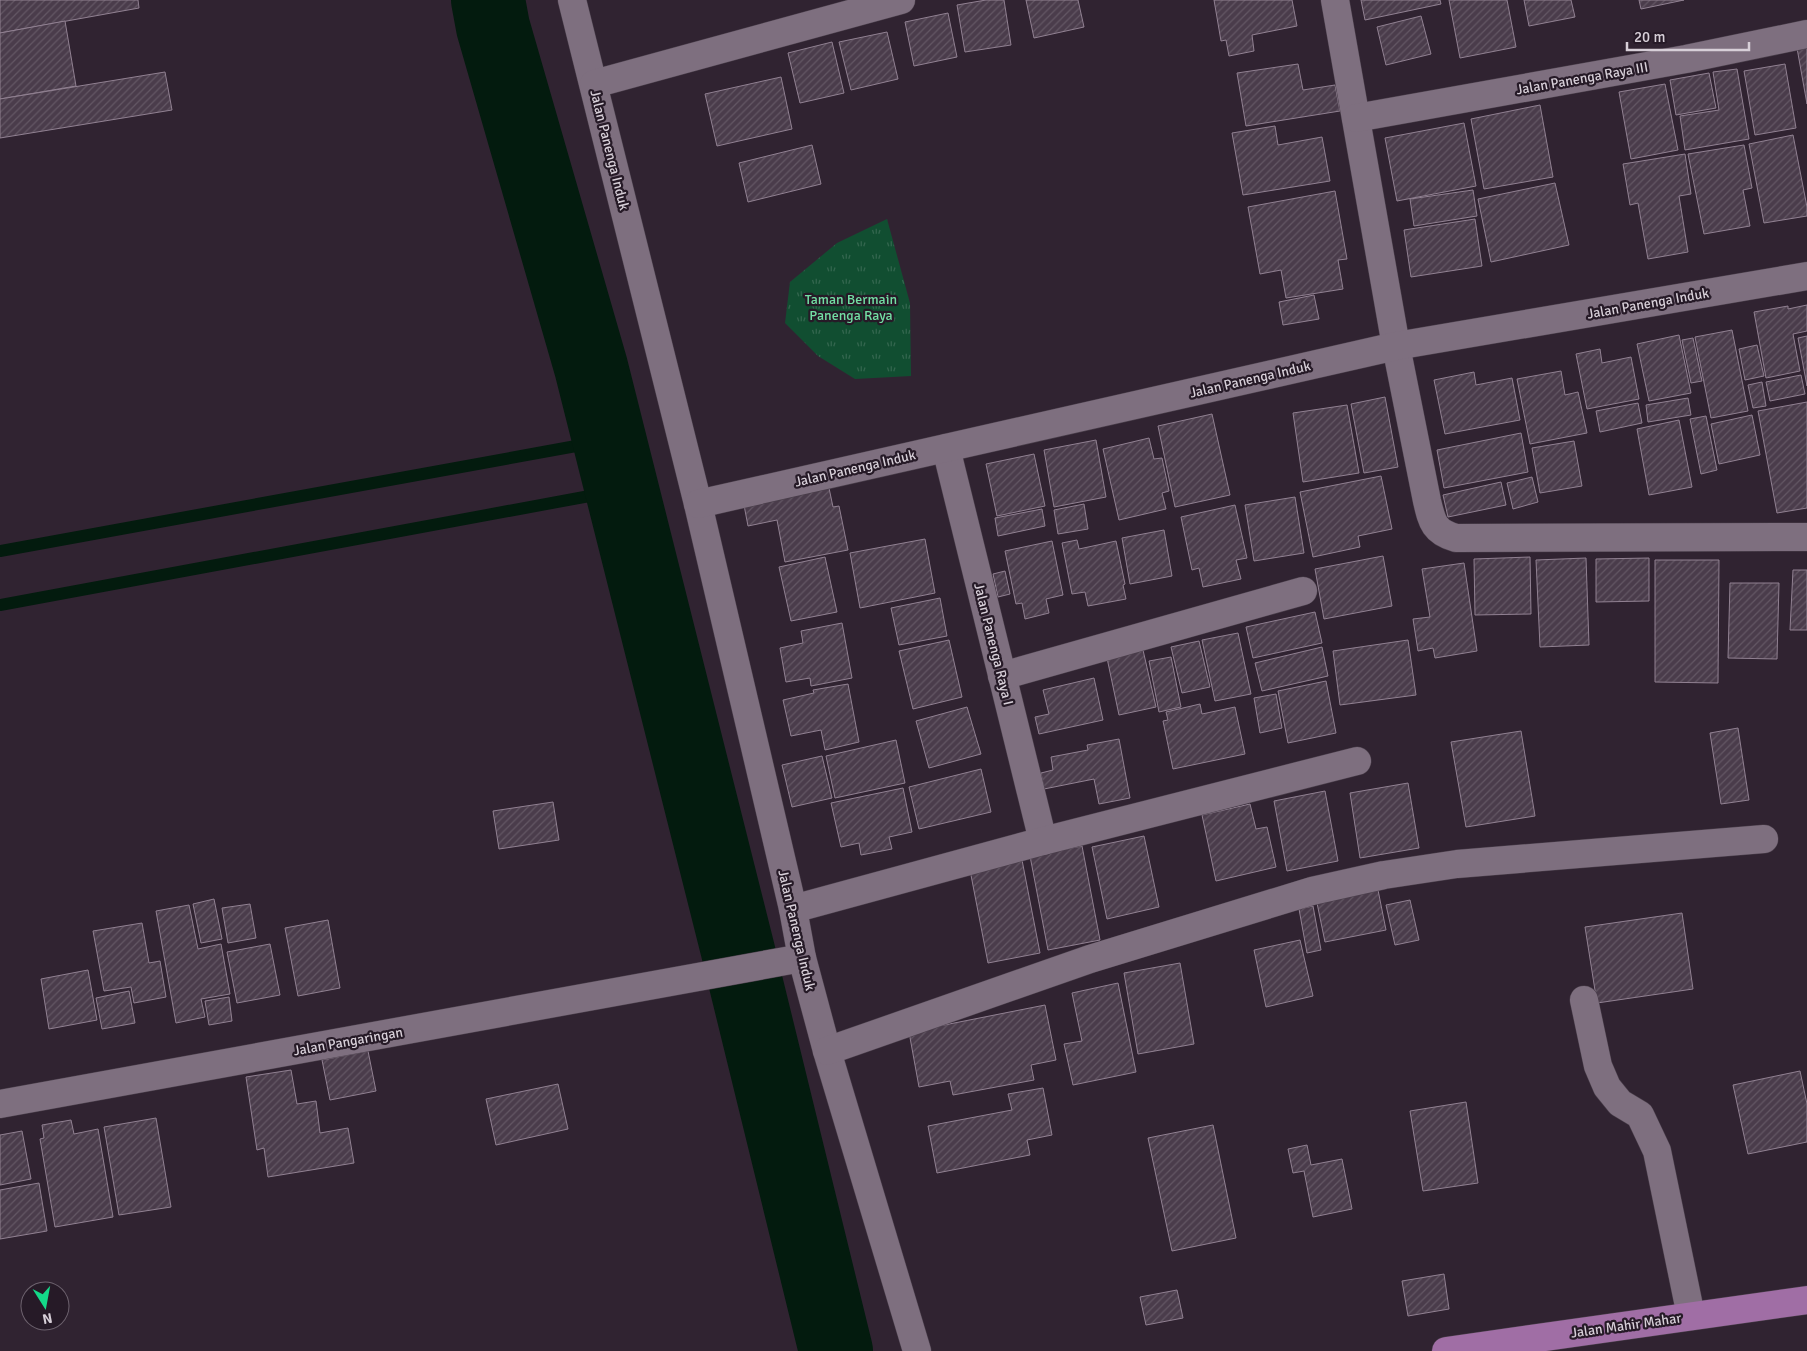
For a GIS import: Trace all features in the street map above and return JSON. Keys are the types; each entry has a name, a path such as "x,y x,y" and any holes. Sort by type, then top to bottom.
{"highway":[{"name":"Jalan Mahir Mahar","path":"1446,1351 1807,1300"}],"street":[{"name":"Jalan Panenga Induk","path":"572,0 698,504 793,909 802,958 827,1051 917,1351"},
{"path":"594,84 901,0"},
{"path":"1335,0 1396,346 1430,514 1435,525 1444,535 1456,538 1807,537"},
{"name":"Jalan Panenga Raya III","path":"1356,118 1686,59 1807,34"},
{"name":"Jalan Panenga Induk","path":"698,504 1396,346 1807,276"},
{"name":"Jalan Panenga Raya I","path":"946,448 1043,841"},
{"path":"1002,676 1303,591"},
{"path":"793,909 1043,841 1358,761"},
{"path":"827,1051 1090,960 1312,891 1384,875 1458,864 1764,840"},
{"name":"Jalan Pangaringan","path":"0,1104 802,958"},
{"path":"1584,1000 1598,1066 1607,1087 1620,1103 1640,1115 1657,1151 1691,1316"}],"green space":[{"name":"Taman Bermain Panenga Raya","path":"887,219 910,303 911,376 855,379 818,356 785,323 790,282 837,243"}],"building":[{"path":"0,0 138,0 139,8 0,33"},
{"path":"986,0 1004,0 1011,45 965,52 957,5"},
{"path":"1026,0 1078,0 1084,27 1034,38"},
{"path":"1214,0 1292,0 1297,26 1252,35 1254,51 1229,56 1226,40 1221,41"},
{"path":"1361,0 1440,0 1441,4 1365,20"},
{"path":"1449,0 1507,0 1516,47 1460,58"},
{"path":"1524,0 1571,0 1575,17 1529,26"},
{"path":"1639,0 1684,0 1641,9"},
{"path":"948,13 957,57 914,66 905,22"},
{"path":"1421,16 1431,54 1386,65 1377,27"},
{"path":"65,21 76,86 0,99 0,33"},
{"path":"887,32 898,79 851,90 839,42"},
{"path":"832,42 844,93 800,103 788,53"},
{"path":"1807,46 1807,104 1797,48"},
{"path":"1298,64 1303,90 1335,85 1340,111 1246,126 1237,73"},
{"path":"1785,64 1796,128 1755,135 1744,71"},
{"path":"1737,69 1749,139 1685,150 1680,116 1719,110 1713,72"},
{"path":"165,72 172,110 0,138 0,99"},
{"path":"1709,73 1716,108 1676,115 1670,80"},
{"path":"781,77 792,129 717,146 705,94"},
{"path":"1665,84 1678,150 1631,159 1619,92"},
{"path":"1540,105 1553,177 1484,189 1471,119"},
{"path":"1464,123 1476,186 1397,201 1385,138"},
{"path":"1275,126 1278,145 1322,137 1330,181 1243,195 1232,133"},
{"path":"1793,135 1807,207 1807,216 1764,223 1749,144"},
{"path":"812,145 821,184 748,202 739,163"},
{"path":"1744,145 1752,188 1743,190 1750,226 1704,234 1688,154"},
{"path":"1685,154 1691,194 1679,196 1688,252 1648,259 1638,203 1630,205 1623,164"},
{"path":"1555,183 1569,245 1491,262 1478,199"},
{"path":"1473,190 1477,216 1414,226 1410,199"},
{"path":"1335,191 1347,259 1338,260 1343,289 1286,298 1281,270 1260,274 1248,207"},
{"path":"1475,219 1482,266 1411,277 1404,230"},
{"path":"1314,295 1319,319 1283,325 1279,302"},
{"path":"1807,305 1807,331 1793,334 1800,371 1766,378 1754,312"},
{"path":"1732,330 1748,411 1711,418 1695,337"},
{"path":"1679,335 1691,393 1649,401 1637,344"},
{"path":"1807,336 1807,386 1798,338"},
{"path":"1693,338 1702,381 1691,383 1682,340"},
{"path":"1757,345 1764,376 1745,380 1739,349"},
{"path":"1600,349 1602,363 1631,357 1639,399 1587,409 1576,354"},
{"path":"1561,371 1565,395 1578,392 1587,433 1530,444 1517,379"},
{"path":"1474,372 1476,385 1512,378 1520,420 1445,434 1434,380"},
{"path":"1801,375 1805,394 1770,401 1766,382"},
{"path":"1762,382 1766,406 1753,408 1748,385"},
{"path":"1385,397 1398,467 1364,473 1351,404"},
{"path":"1688,398 1691,415 1648,422 1646,405"},
{"path":"1807,402 1807,508 1777,513 1758,411"},
{"path":"1638,403 1642,423 1600,432 1596,411"},
{"path":"1347,405 1359,473 1303,482 1293,413"},
{"path":"1212,414 1230,495 1175,507 1158,426"},
{"path":"1752,415 1760,455 1719,464 1711,424"},
{"path":"1706,416 1717,470 1701,474 1690,419"},
{"path":"1679,420 1692,487 1649,495 1637,429"},
{"path":"1521,433 1528,472 1444,488 1437,450"},
{"path":"1149,438 1154,459 1162,458 1169,491 1162,493 1166,509 1119,520 1103,449"},
{"path":"1096,440 1106,497 1054,507 1044,450"},
{"path":"1574,441 1582,486 1540,493 1532,448"},
{"path":"1034,454 1045,506 997,516 986,464"},
{"path":"1381,476 1392,529 1358,536 1360,547 1313,557 1300,492"},
{"path":"1532,477 1538,502 1513,509 1507,483"},
{"path":"1501,482 1506,505 1448,517 1443,495"},
{"path":"829,488 833,507 839,506 848,550 785,562 777,520 748,526 744,505"},
{"path":"1295,497 1304,553 1254,561 1245,505"},
{"path":"1084,504 1088,529 1058,534 1054,510"},
{"path":"1235,505 1247,558 1236,560 1241,579 1203,587 1199,568 1192,570 1181,517"},
{"path":"1042,509 1045,526 998,536 995,518"},
{"path":"1164,530 1172,576 1130,584 1122,538"},
{"path":"925,539 935,593 860,608 850,553"},
{"path":"1077,540 1079,549 1116,541 1125,584 1123,585 1126,599 1088,606 1085,592 1072,594 1062,543"},
{"path":"1052,541 1063,595 1046,599 1049,613 1025,619 1022,603 1016,604 1005,551"},
{"path":"1383,556 1392,606 1324,619 1315,569"},
{"path":"825,557 837,612 791,621 779,567"},
{"path":"1530,557 1531,614 1475,615 1474,559"},
{"path":"1586,558 1589,645 1540,647 1536,560"},
{"path":"1649,558 1649,601 1596,602 1596,559"},
{"path":"1655,560 1719,560 1718,683 1655,682"},
{"path":"1464,563 1477,651 1435,658 1433,648 1418,651 1413,619 1430,617 1422,569"},
{"path":"1793,570 1807,570 1807,630 1790,630"},
{"path":"1005,571 1010,594 998,597 993,574"},
{"path":"1730,583 1779,583 1777,659 1728,658"},
{"path":"940,598 947,636 899,645 891,608"},
{"path":"1315,612 1322,643 1253,658 1246,627"},
{"path":"842,623 852,678 811,686 810,678 786,682 780,648 803,643 801,631"},
{"path":"1238,633 1251,694 1215,701 1202,640"},
{"path":"949,640 962,697 913,709 899,651"},
{"path":"1408,640 1416,695 1340,705 1333,651"},
{"path":"1199,641 1210,687 1182,693 1171,647"},
{"path":"1322,647 1328,676 1262,691 1255,663"},
{"path":"1143,650 1156,707 1119,715 1107,658"},
{"path":"1171,657 1181,707 1159,712 1149,661"},
{"path":"1094,678 1103,720 1039,734 1035,717 1049,714 1043,690"},
{"path":"1326,681 1336,733 1288,743 1278,691"},
{"path":"848,684 859,742 825,750 821,730 791,736 783,700 814,693 813,690"},
{"path":"1276,694 1282,728 1260,733 1254,698"},
{"path":"1200,704 1202,714 1235,707 1245,754 1173,769 1163,721 1168,720 1166,712"},
{"path":"967,707 981,754 929,768 916,721"},
{"path":"1738,728 1749,800 1721,804 1710,733"},
{"path":"1521,731 1535,816 1466,827 1451,742"},
{"path":"1119,739 1130,798 1099,804 1094,779 1044,789 1041,773 1053,770 1051,757 1088,750 1087,745"},
{"path":"896,740 905,783 835,798 826,756"},
{"path":"822,756 832,798 792,807 782,765"},
{"path":"981,769 991,812 919,829 909,787"},
{"path":"1408,783 1419,848 1360,858 1350,793"},
{"path":"903,788 912,832 889,837 892,849 861,855 859,843 841,847 831,803"},
{"path":"1325,791 1338,861 1287,871 1274,801"},
{"path":"553,802 559,840 499,849 493,811"},
{"path":"1250,804 1256,829 1267,827 1276,867 1216,881 1202,815"},
{"path":"1144,836 1159,907 1107,919 1092,847"},
{"path":"1082,846 1100,940 1048,950 1030,856"},
{"path":"1022,860 1040,953 988,963 970,870"},
{"path":"1378,890 1386,930 1325,942 1317,903"},
{"path":"214,899 222,939 201,943 193,904"},
{"path":"1410,900 1419,940 1395,945 1386,905"},
{"path":"250,904 256,938 228,943 222,908"},
{"path":"189,905 198,949 221,944 230,994 201,999 205,1017 176,1023 156,911"},
{"path":"1313,906 1321,950 1307,953 1299,909"},
{"path":"1682,913 1693,989 1597,1003 1585,927"},
{"path":"328,920 340,988 298,996 285,928"},
{"path":"142,923 149,963 160,961 166,997 134,1003 131,987 104,991 93,931"},
{"path":"1300,940 1313,996 1266,1007 1254,950"},
{"path":"270,944 280,995 237,1003 227,952"},
{"path":"1180,963 1194,1044 1138,1054 1124,973"},
{"path":"88,970 97,1020 49,1029 41,979"},
{"path":"1118,983 1136,1072 1073,1085 1064,1044 1082,1041 1072,993"},
{"path":"129,991 135,1023 102,1029 96,998"},
{"path":"229,997 232,1021 209,1025 205,1001"},
{"path":"1045,1005 1056,1060 1031,1065 1034,1080 953,1095 950,1081 919,1087 909,1032"},
{"path":"368,1051 376,1091 330,1100 322,1060"},
{"path":"291,1070 297,1104 316,1101 320,1133 348,1128 354,1163 268,1177 264,1148 257,1150 246,1077"},
{"path":"1800,1071 1807,1104 1807,1142 1748,1154 1733,1085"},
{"path":"558,1084 568,1129 496,1145 486,1099"},
{"path":"1043,1088 1052,1135 1027,1140 1030,1155 937,1173 928,1126 1012,1110 1008,1094"},
{"path":"1466,1102 1478,1183 1423,1191 1410,1111"},
{"path":"156,1118 171,1207 119,1215 104,1127"},
{"path":"71,1120 74,1134 98,1129 113,1217 55,1227 40,1139 44,1138 42,1125"},
{"path":"1213,1125 1236,1238 1172,1251 1148,1138"},
{"path":"22,1131 31,1179 0,1185 0,1135"},
{"path":"1307,1145 1311,1165 1342,1159 1352,1209 1313,1217 1304,1171 1293,1173 1288,1149"},
{"path":"39,1183 47,1231 0,1239 0,1190"},
{"path":"1444,1274 1449,1309 1408,1316 1402,1281"},
{"path":"1177,1290 1183,1318 1146,1325 1140,1297"}],"waterway":[{"path":"488,0 493,27 591,367 738,951 836,1351"},
{"path":"512,0 568,248 670,607 723,826 856,1351"},
{"path":"0,551 609,440"},
{"path":"0,605 622,490"}]}
